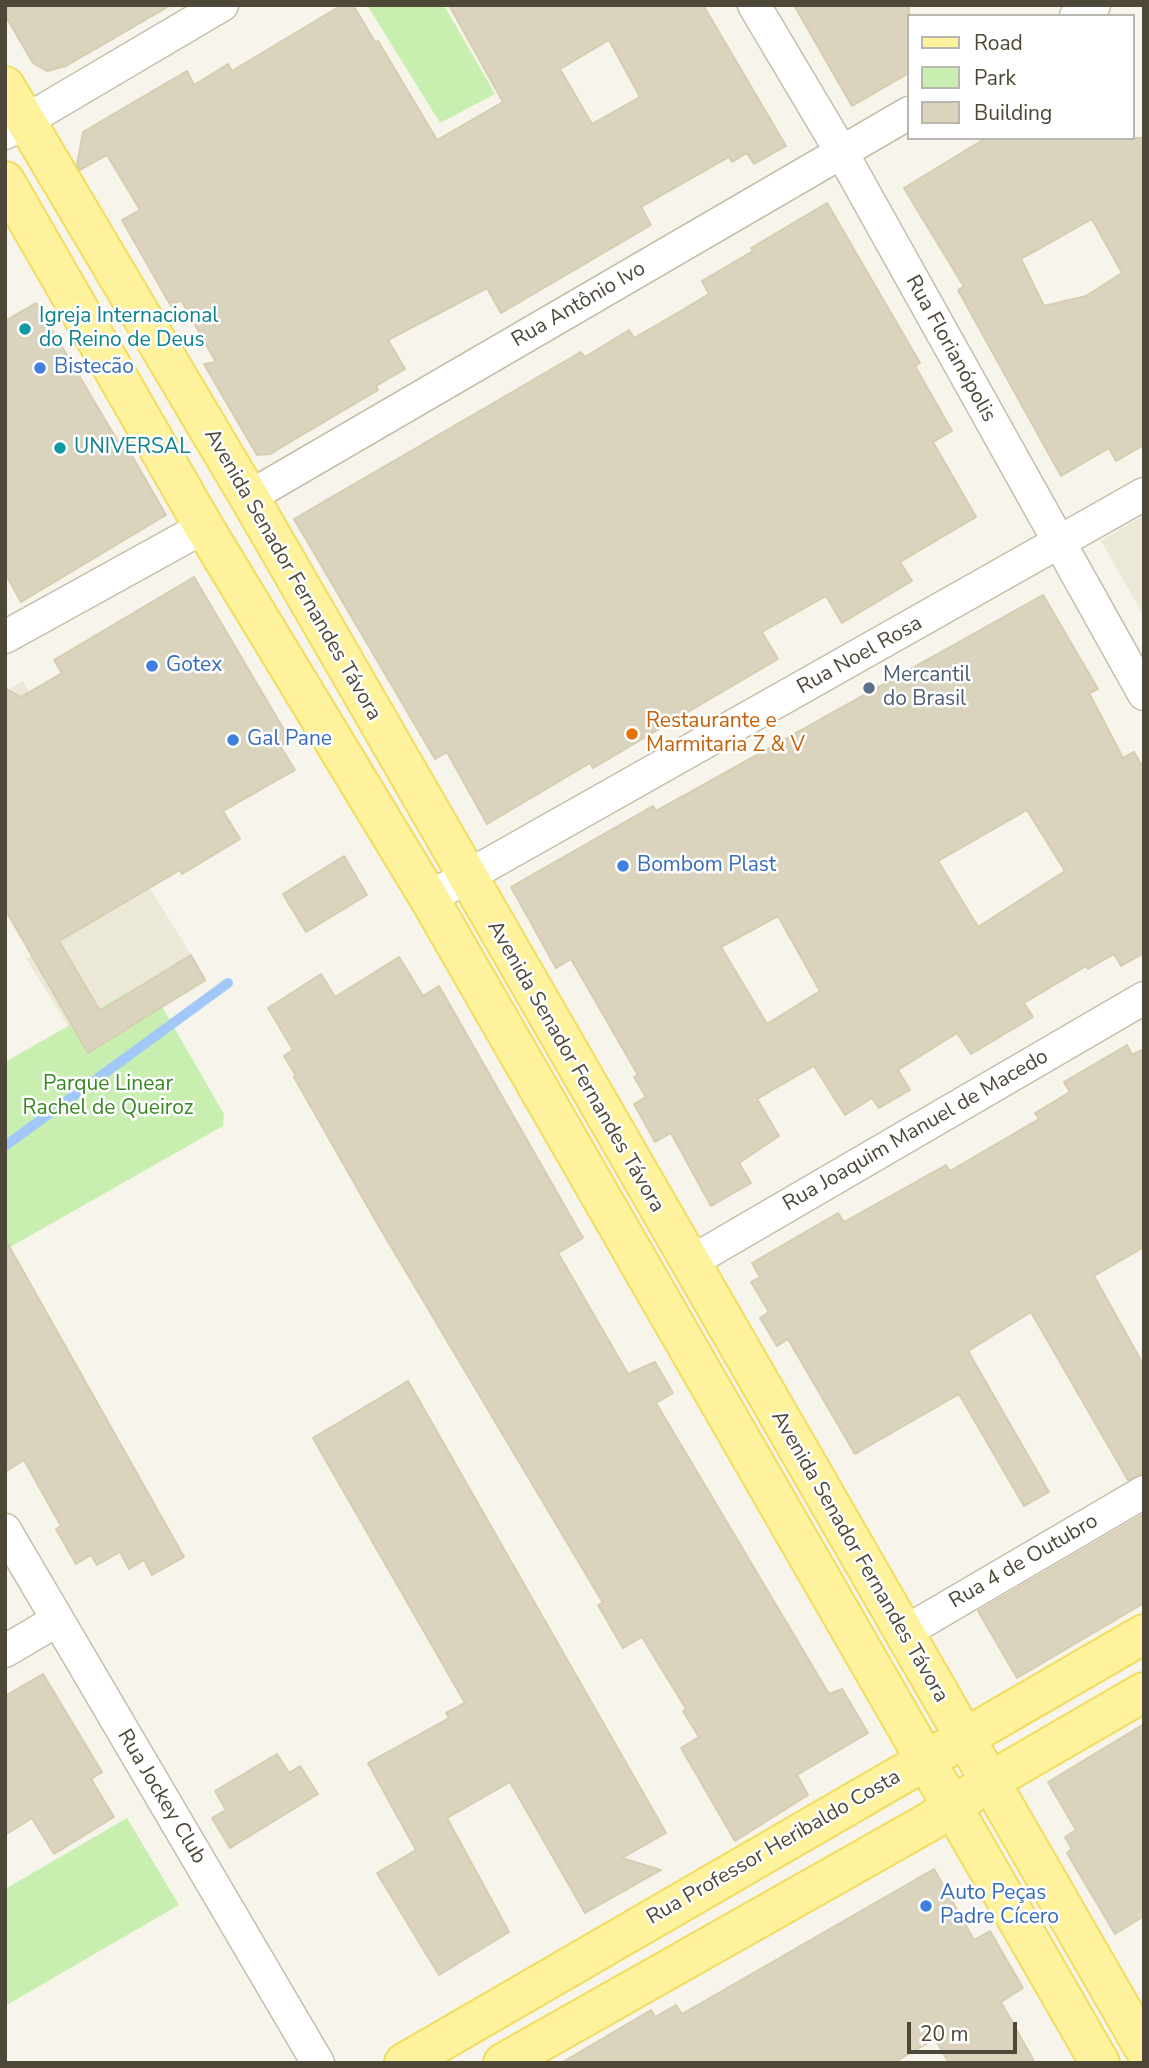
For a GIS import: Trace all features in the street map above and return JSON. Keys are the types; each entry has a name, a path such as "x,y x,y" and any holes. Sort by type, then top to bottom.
{"main road":[{"name":"Avenida Senador Fernandes Távora","path":"5,86 15,127 248,497 688,1263 905,1632 1144,2048"},
{"name":"Avenida Senador Fernandes Távora","path":"5,181 204,527 429,898 951,1809 1100,2063"},
{"name":"Rua Professor Heribaldo Costa","path":"404,2063 1144,1634"},
{"path":"503,2063 951,1809 989,1782 1144,1692"}],"street":[{"path":"15,127 222,5"},
{"name":"Rua Florianópolis","path":"754,5 842,153 1058,545 1144,694"},
{"name":"Rua Antônio Ivo","path":"248,497 908,115"},
{"name":"Rua Noel Rosa","path":"429,898 1144,494"},
{"path":"5,637 204,527"},
{"name":"Rua Joaquim Manuel de Macedo","path":"688,1263 1144,998"},
{"name":"Rua 4 de Outubro","path":"905,1632 1144,1492"},
{"name":"Rua Jockey Club","path":"5,1530 56,1621 318,2063"},
{"path":"5,1651 56,1621"}],"shaded area":[{"path":"1144,515 1144,616 1101,541"},
{"path":"23,681 207,981 86,1055 26,958 61,938 5,692"}],"green space":[{"path":"367,5 444,5 495,94 440,123"},
{"name":"Parque Linear Rachel de Queiroz","path":"142,984 152,989 224,1114 223,1126 5,1250 5,1062"},
{"path":"127,1818 179,1905 5,2006 5,1889"}],"building":[{"path":"5,5 171,5 66,66 47,71 33,63 5,15"},
{"path":"342,5 353,5 375,42 378,41 437,140 503,102 449,5 703,5 786,146 754,164 747,153 732,162 729,157 641,207 651,225 501,313 487,288 388,340 405,369 376,386 378,390 270,454 257,455 204,364 216,362 181,300 171,306 122,220 140,210 107,155 80,170 77,165 83,132 187,71 194,85 228,64 232,71","holes":["609,40 640,97 592,124 560,69"]},
{"path":"794,5 909,5 908,74 852,106"},
{"path":"1144,138 1144,445 1116,461 1109,448 1061,476 958,290 964,287 904,188 983,140","holes":["1092,219 1122,273 1086,296 1044,306 1021,259"]},
{"path":"827,203 920,363 915,366 952,431 933,442 976,517 900,562 912,581 842,623 826,596 762,632 778,659 593,768 590,763 487,824 447,752 435,759 294,519 581,352 585,357 629,330 634,338 669,318 709,294 702,281"},
{"path":"36,303 120,445 124,442 166,515 21,602 5,573 5,321"},
{"path":"194,577 290,740 280,746 295,770 223,811 240,839 182,874 180,870 59,941 100,1011 191,955 205,980 88,1053 5,909 5,688 21,697 62,673 54,660"},
{"path":"1043,595 1098,689 1089,693 1123,758 1134,752 1144,769 1144,953 1121,966 1114,954 1088,969 1086,966 1024,1003 1033,1017 971,1054 957,1033 898,1070 910,1090 879,1108 872,1098 845,1115 814,1066 757,1099 779,1136 739,1163 751,1183 711,1206 671,1133 655,1142 634,1104 646,1097 634,1077 638,1075 571,959 556,968 511,887 653,806 656,811","holes":["1027,810 1065,871 978,927 938,861","778,916 820,991 767,1024 721,947"]},
{"path":"344,856 367,895 306,932 283,894"},
{"path":"399,957 423,996 439,986 583,1238 558,1253 628,1374 655,1362 673,1393 656,1403 829,1694 842,1689 868,1733 797,1775 808,1795 735,1841 681,1748 699,1737 683,1711 686,1709 642,1637 623,1648 598,1605 603,1603 377,1223 284,1056 293,1050 268,1008 321,974 335,997"},
{"path":"1127,1045 1132,1055 1144,1049 1144,1247 1094,1276 1144,1366 1144,1474 1128,1480 1031,1312 968,1351 1049,1492 1024,1506 959,1394 855,1454 788,1339 777,1346 760,1318 769,1312 751,1282 760,1277 752,1263 838,1213 844,1222 946,1165 950,1171 1039,1119 1035,1113 1070,1092 1064,1082"},
{"path":"5,1239 184,1557 152,1575 144,1560 129,1569 120,1552 97,1565 91,1555 76,1564 56,1529 61,1526 24,1460 5,1472"},
{"path":"408,1381 666,1833 622,1858 661,1870 585,1913 510,1782 447,1818 509,1932 439,1975 377,1873 416,1850 368,1763 449,1718 446,1713 465,1703 313,1438"},
{"path":"1144,1514 1144,1603 1017,1678 978,1611"},
{"path":"43,1674 102,1772 91,1779 114,1817 54,1854 32,1818 5,1835 5,1696"},
{"path":"1144,1724 1144,1916 1115,1934 1067,1853 1072,1849 1065,1837 1076,1830 1048,1782"},
{"path":"277,1754 289,1773 300,1766 318,1794 230,1848 212,1818 226,1810 215,1791"},
{"path":"934,1869 974,1940 990,1931 1023,1988 1001,2002 1035,2063 949,2063 935,2039 893,2063 561,2063 651,2010 655,2017 676,2005 682,2014"}],"waterway":[{"path":"5,1146 228,983"}],"place":[{"name":"Igreja Internacional do Reino de Deus","path":"25,329"},
{"name":"Bistecão","path":"40,368"},
{"name":"UNIVERSAL","path":"60,448"},
{"name":"Gotex","path":"152,666"},
{"name":"Mercantil do Brasil","path":"869,688"},
{"name":"Restaurante e Marmitaria Z & V","path":"632,734"},
{"name":"Gal Pane","path":"233,740"},
{"name":"Bombom Plast","path":"623,866"},
{"name":"Auto Peças Padre Cícero","path":"926,1906"}]}
